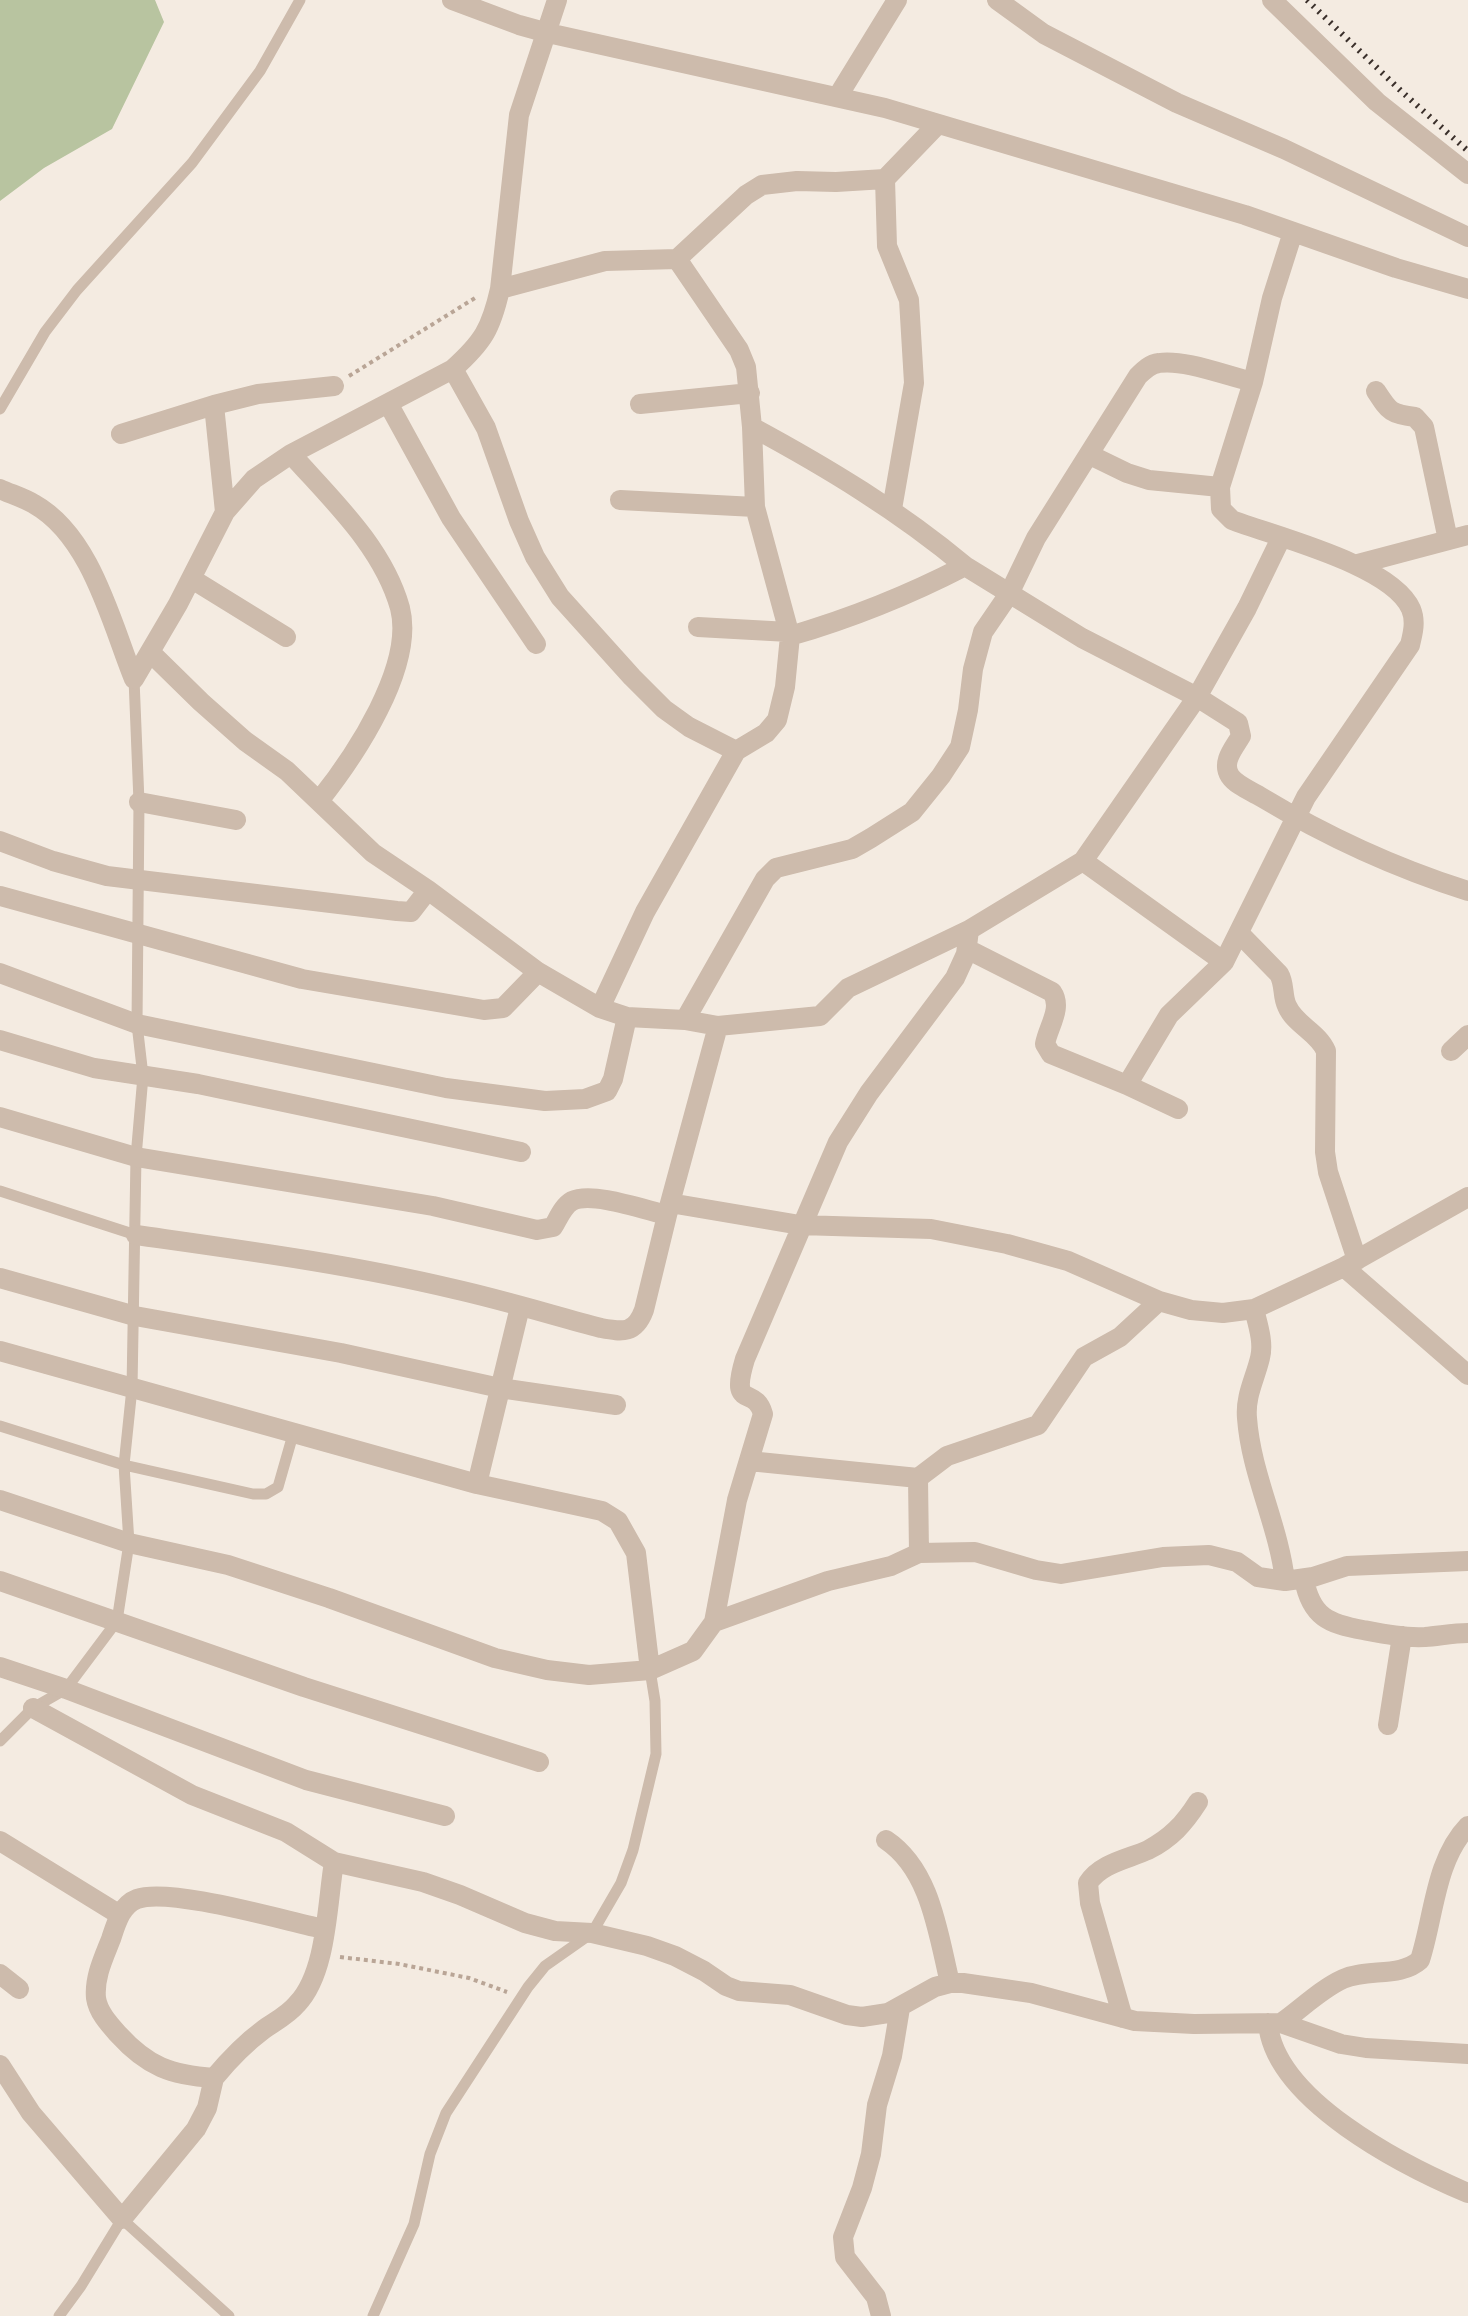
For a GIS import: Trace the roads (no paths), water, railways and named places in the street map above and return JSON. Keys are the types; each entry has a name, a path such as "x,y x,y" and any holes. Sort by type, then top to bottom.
{"street":[{"path":"452,0 548,33 885,108 1245,215 1396,268 1468,289"},
{"path":"134,679 192,579 225,512 254,479 291,454 453,369 475,350 488,328 498,294 519,115 557,0"},
{"path":"838,96 897,0"},
{"path":"997,0 1044,34 1177,103 1284,149 1468,237"},
{"path":"1272,0 1377,102 1468,174"},
{"path":"498,294 605,261 677,259 746,195 762,185 885,179 937,125"},
{"path":"885,179 887,246 909,300 914,370 911,410 892,509"},
{"path":"1127,1085 1169,1015 1224,962 1306,797 1410,645 1415,629 1411,609 1403,596 1384,580 1358,564 1232,520 1221,509 1220,487 1253,382 1265,340 1272,298 1293,232"},
{"path":"600,1008 645,912 736,751 766,733 777,720 785,687 789,634 755,507 746,367 739,350 677,259"},
{"path":"685,1020 765,879 776,868 852,849 912,812 941,776 960,747 973,669 983,632 1009,594 1036,538 1138,376 1159,363 1178,363 1253,382"},
{"path":"453,369 486,428 535,557 560,597 664,709 689,727 736,751"},
{"path":"121,434 258,394 334,386"},
{"path":"1358,564 1458,538 1424,427 1419,419 1388,410 1376,391"},
{"path":"640,404 750,393"},
{"path":"214,405 225,512"},
{"path":"389,405 451,518 536,644"},
{"path":"752,427 832,471 892,509 965,566 1009,594 1130,665 1197,697 1238,723 1241,736 1228,758 1230,775 1295,817 1418,875 1468,891"},
{"path":"291,454 355,525 370,548 392,588 402,625 403,641 398,661 371,725 340,775 319,801"},
{"path":"1090,455 1149,480 1220,487"},
{"path":"0,489 36,505 59,523 76,544 92,572 134,679"},
{"path":"620,500 755,507"},
{"path":"151,653 245,741 287,771 373,853 538,972 600,1008 627,1017 685,1020 718,1026 820,1016 848,988 968,939 1083,861 1197,697 1247,608 1281,538"},
{"path":"698,627 789,634 837,622 905,597 965,566"},
{"path":"192,579 286,637"},
{"path":"139,802 236,820"},
{"path":"0,841 91,872 405,912 414,909 428,890"},
{"path":"1083,861 1224,962"},
{"path":"0,896 302,979 484,1010 503,1008 538,972"},
{"path":"1239,933 1279,974 1284,982 1287,1008 1322,1041 1326,1051 1325,1152 1350,1263 1468,1375"},
{"path":"968,939 1052,992 1057,1004 1045,1044 1051,1054 1178,1109"},
{"path":"0,1500 129,1543 228,1565 495,1658 547,1670 589,1675 650,1670 693,1651 714,1622 737,1500 763,1414 760,1406 741,1393 740,1377 800,1225 838,1142 869,1093 955,978 968,939"},
{"path":"0,973 137,1024 446,1088 545,1101 585,1099 607,1091 613,1079 627,1017"},
{"path":"136,1235 324,1263 455,1289 601,1328 629,1329 639,1323 644,1310 718,1026"},
{"path":"1451,1051 1468,1035"},
{"path":"0,1040 94,1068 198,1084 521,1152"},
{"path":"0,1117 136,1157 433,1206 537,1230 553,1227 566,1205 577,1199 800,1225 931,1229 1007,1244 1068,1261 1159,1301 1191,1310 1223,1313 1254,1309 1350,1263 1468,1197"},
{"path":"0,1278 135,1316 341,1353 500,1388 616,1405"},
{"path":"749,1461 918,1478 947,1456 1038,1425 1084,1357 1120,1337 1159,1301"},
{"path":"477,1484 520,1307"},
{"path":"1254,1309 1260,1359 1250,1388 1247,1417 1252,1449 1294,1580 1321,1616 1331,1624 1385,1636 1425,1637 1468,1633"},
{"path":"0,1351 477,1484 602,1511 618,1521 636,1553 650,1670"},
{"path":"918,1478 919,1553"},
{"path":"714,1622 828,1581 891,1566 919,1553 975,1552 1061,1574 1163,1557 1209,1555 1237,1562 1258,1577 1294,1580 1347,1566 1468,1561"},
{"path":"0,1581 304,1687 539,1762"},
{"path":"1388,1725 1402,1636"},
{"path":"0,1667 306,1780 445,1816"},
{"path":"33,1708 192,1795 286,1832 334,1862 423,1882 525,1923 555,1931 592,1933 647,1946 675,1956 739,1991 790,1995 847,2015 862,2017 888,2013 918,1995 950,1983 1031,1993 1123,2018 1194,2024 1275,2023 1341,2044 1468,2054"},
{"path":"1123,2018 1090,1903 1088,1883 1103,1868 1150,1849 1171,1836 1183,1826 1198,1802"},
{"path":"1275,2023 1342,1980 1369,1971 1411,1968 1420,1960 1447,1856 1468,1826"},
{"path":"886,1840 897,1847 916,1870 950,1983"},
{"path":"0,1841 120,1915"},
{"path":"0,2065 31,2113 122,2219 196,2129 207,2108 214,2078 240,2049 306,1995 319,1957 334,1862"},
{"path":"214,2078 162,2070 135,2053 100,2011 96,1999 98,1974 120,1915 134,1900 172,1898 324,1929"},
{"path":"0,1974 19,1989"},
{"path":"881,2316 876,2297 843,2252 843,2237 871,2154 877,2105 892,2056 900,2008"},
{"path":"1275,2023 1276,2055 1291,2079 1378,2148 1432,2178 1468,2193"}],"lane":[{"path":"0,409 29,357 69,300 192,163 260,71 300,0"},
{"path":"0,1741 33,1708 66,1689 117,1621 129,1543 124,1465 132,1388 136,1157 143,1076 137,1024 139,802 134,679"},
{"path":"0,1191 136,1235"},
{"path":"0,1426 124,1465 253,1494 266,1494 278,1487 294,1431"},
{"path":"373,2316 414,2224 437,2130 519,1999 545,1966 592,1933 621,1883 633,1850 656,1754 655,1701 650,1670"},
{"path":"59,2316 122,2219 229,2316"}],"railway":[{"path":"1307,0 1468,151"}]}
